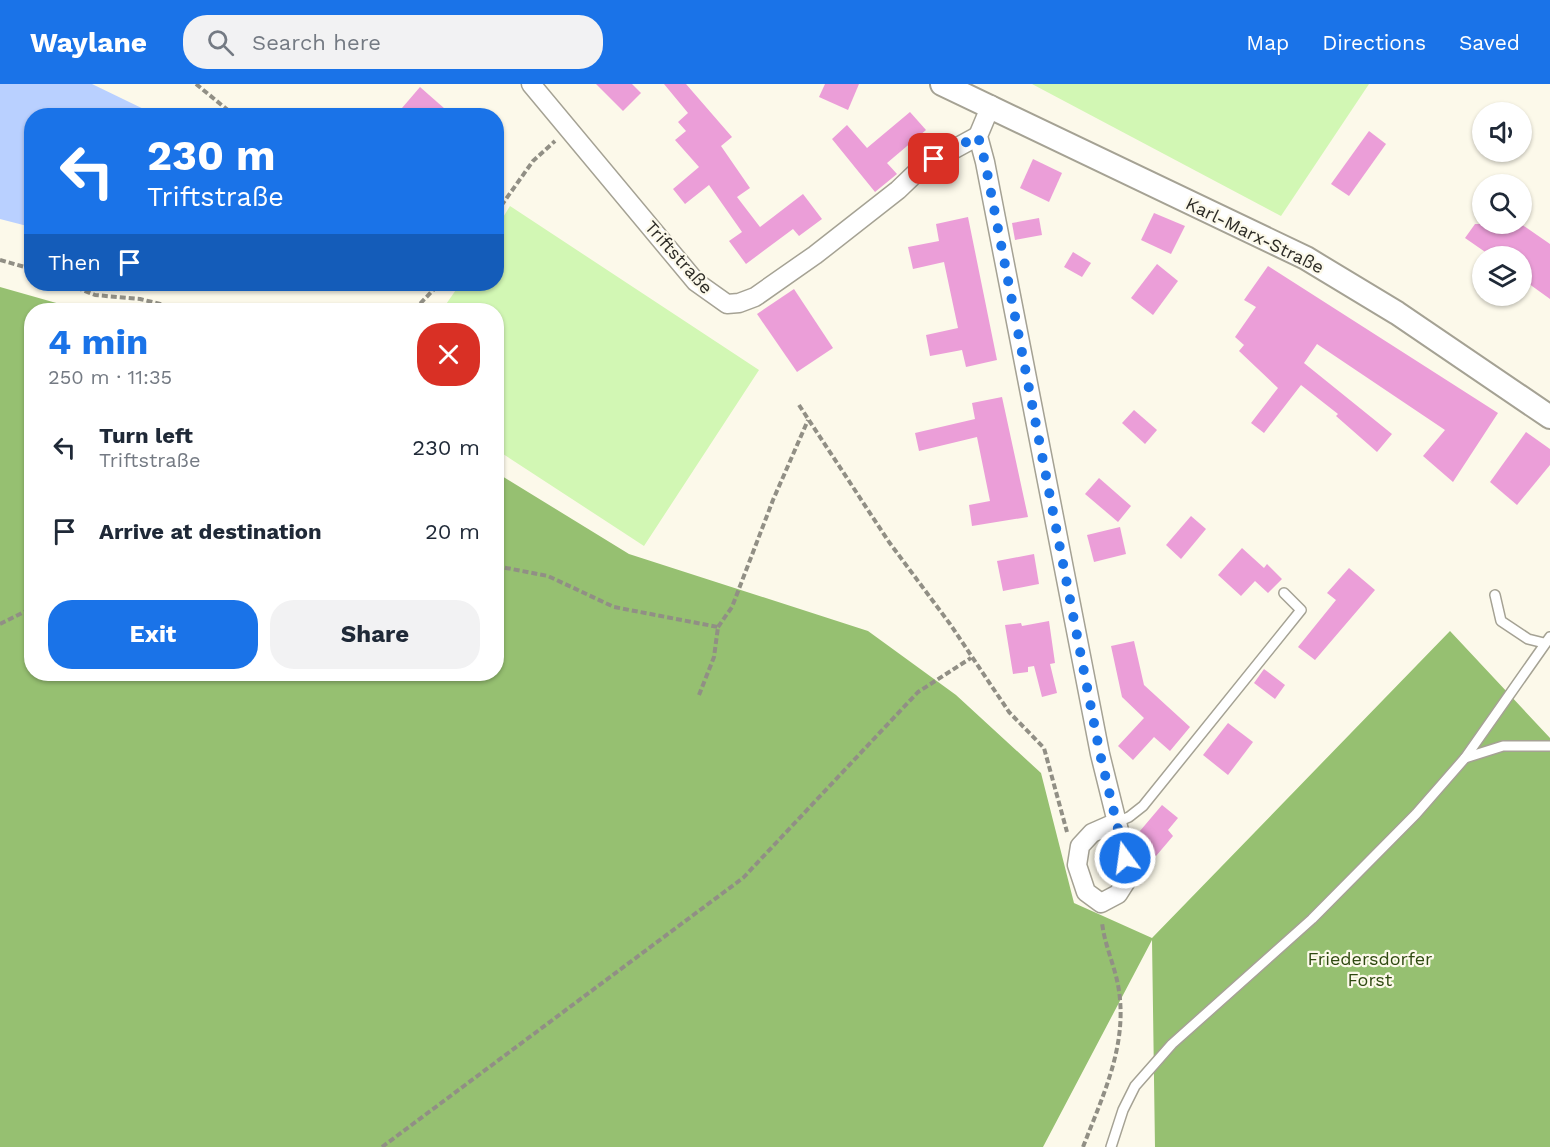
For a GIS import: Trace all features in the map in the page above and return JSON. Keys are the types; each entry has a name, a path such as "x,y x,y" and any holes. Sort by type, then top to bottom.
{"street":[{"name":"Triftstraße","path":"531,84 696,282 727,304 739,303 755,297 816,255 898,190 922,166 978,136"},
{"name":"Karl-Marx-Straße","path":"942,84 991,105 1321,266 1397,313 1550,417"},
{"path":"991,105 978,136 990,185 1100,754 1117,822 1130,875 1118,894 1101,903 1086,892 1077,865 1080,846 1092,832 1117,822"}],"lane":[{"path":"1117,822 1129,817 1143,806 1301,610 1284,593"},
{"path":"1496,595 1502,621 1528,639 1547,640"},
{"path":"1111,1147 1123,1110 1135,1086 1172,1044 1312,919 1374,860 1465,758 1547,640"},
{"path":"1465,758 1503,746 1550,746"}],"path":[{"path":"196,84 225,108"},
{"path":"504,202 533,161 569,128"},
{"path":"0,260 24,268"},
{"path":"85,291 95,295 140,299 156,303"},
{"path":"421,303 432,291"},
{"path":"799,405 889,542 950,624 1009,712 1044,748 1067,832 1080,846"},
{"path":"699,695 714,657 718,627 732,607 773,500 808,420"},
{"path":"504,568 548,576 614,607 718,627"},
{"path":"0,624 24,612"},
{"path":"382,1147 743,878 918,692 971,658"},
{"path":"1083,1147 1116,1058 1121,1010 1118,985 1103,929"}],"green space":[{"path":"1032,84 1369,84 1281,216"},
{"path":"510,206 759,370 644,546 504,455 504,303 447,303 455,291 504,291 504,216"},
{"name":"Friedersdorfer Forst","path":"0,287 56,303 24,303 24,681 504,681 504,477 629,554 868,631 956,695 1041,773 1074,903 1152,938 1450,631 1550,738 1550,1147 1155,1147 1152,940 1043,1147 0,1147"}],"water":[{"path":"0,84 92,84 142,108 24,108 24,225 0,219"}],"building":[{"path":"596,84 632,84 641,93 623,111"},
{"path":"664,84 686,84 732,137 721,146 750,188 737,197 760,227 803,194 822,219 799,236 793,229 746,264 729,241 742,232 709,185 685,204 673,189 699,167 675,140 686,131 678,122 688,113"},
{"path":"825,84 859,84 848,110 819,97"},
{"path":"420,87 444,108 402,108"},
{"path":"910,112 926,130 887,163 897,174 875,192 832,139 847,125 867,148"},
{"path":"1369,131 1386,144 1349,196 1331,184"},
{"path":"1033,159 1062,173 1049,202 1020,188"},
{"path":"1154,213 1185,226 1171,254 1141,240"},
{"path":"968,217 997,360 966,367 962,350 930,356 926,335 958,328 944,262 913,269 908,247 939,241 936,224"},
{"path":"1039,218 1042,235 1015,240 1012,223"},
{"path":"1472,228 1472,234 1532,234 1532,232 1550,244 1550,299 1532,286 1532,246 1477,246 1465,238"},
{"path":"1073,252 1091,263 1082,277 1064,267"},
{"path":"1157,264 1178,281 1153,315 1131,298"},
{"path":"1268,266 1498,413 1453,482 1423,456 1445,430 1317,344 1304,363 1392,434 1377,452 1336,416 1338,414 1301,385 1264,433 1251,423 1278,388 1239,351 1244,345 1235,337 1256,307 1244,300"},
{"path":"794,289 833,348 797,372 757,314"},
{"path":"1002,397 1028,517 972,526 969,505 990,501 977,437 919,451 915,433 975,419 972,403"},
{"path":"1134,410 1157,430 1145,444 1122,423"},
{"path":"1526,432 1550,449 1550,465 1517,505 1490,482"},
{"path":"1099,478 1131,506 1118,522 1085,494"},
{"path":"1191,516 1206,529 1181,559 1166,545"},
{"path":"1120,527 1126,554 1094,562 1087,535"},
{"path":"1242,548 1264,568 1267,564 1282,579 1268,593 1255,581 1241,596 1218,575"},
{"path":"1034,554 1039,584 1003,591 997,561"},
{"path":"1349,568 1375,590 1315,660 1298,647 1336,600 1327,593"},
{"path":"1049,621 1055,663 1050,664 1057,693 1042,697 1034,666 1028,667 1028,672 1013,674 1005,625 1021,623 1022,626"},
{"path":"1134,641 1144,685 1190,727 1170,751 1154,737 1133,760 1118,746 1144,718 1122,697 1111,646"},
{"path":"1264,669 1285,685 1275,699 1254,683"},
{"path":"1228,723 1253,742 1228,775 1203,755"},
{"path":"1162,805 1178,818 1168,830 1173,836 1156,856 1134,838"}],"route":[{"path":"934,159 978,136 985,162 1100,754 1125,858"}]}
